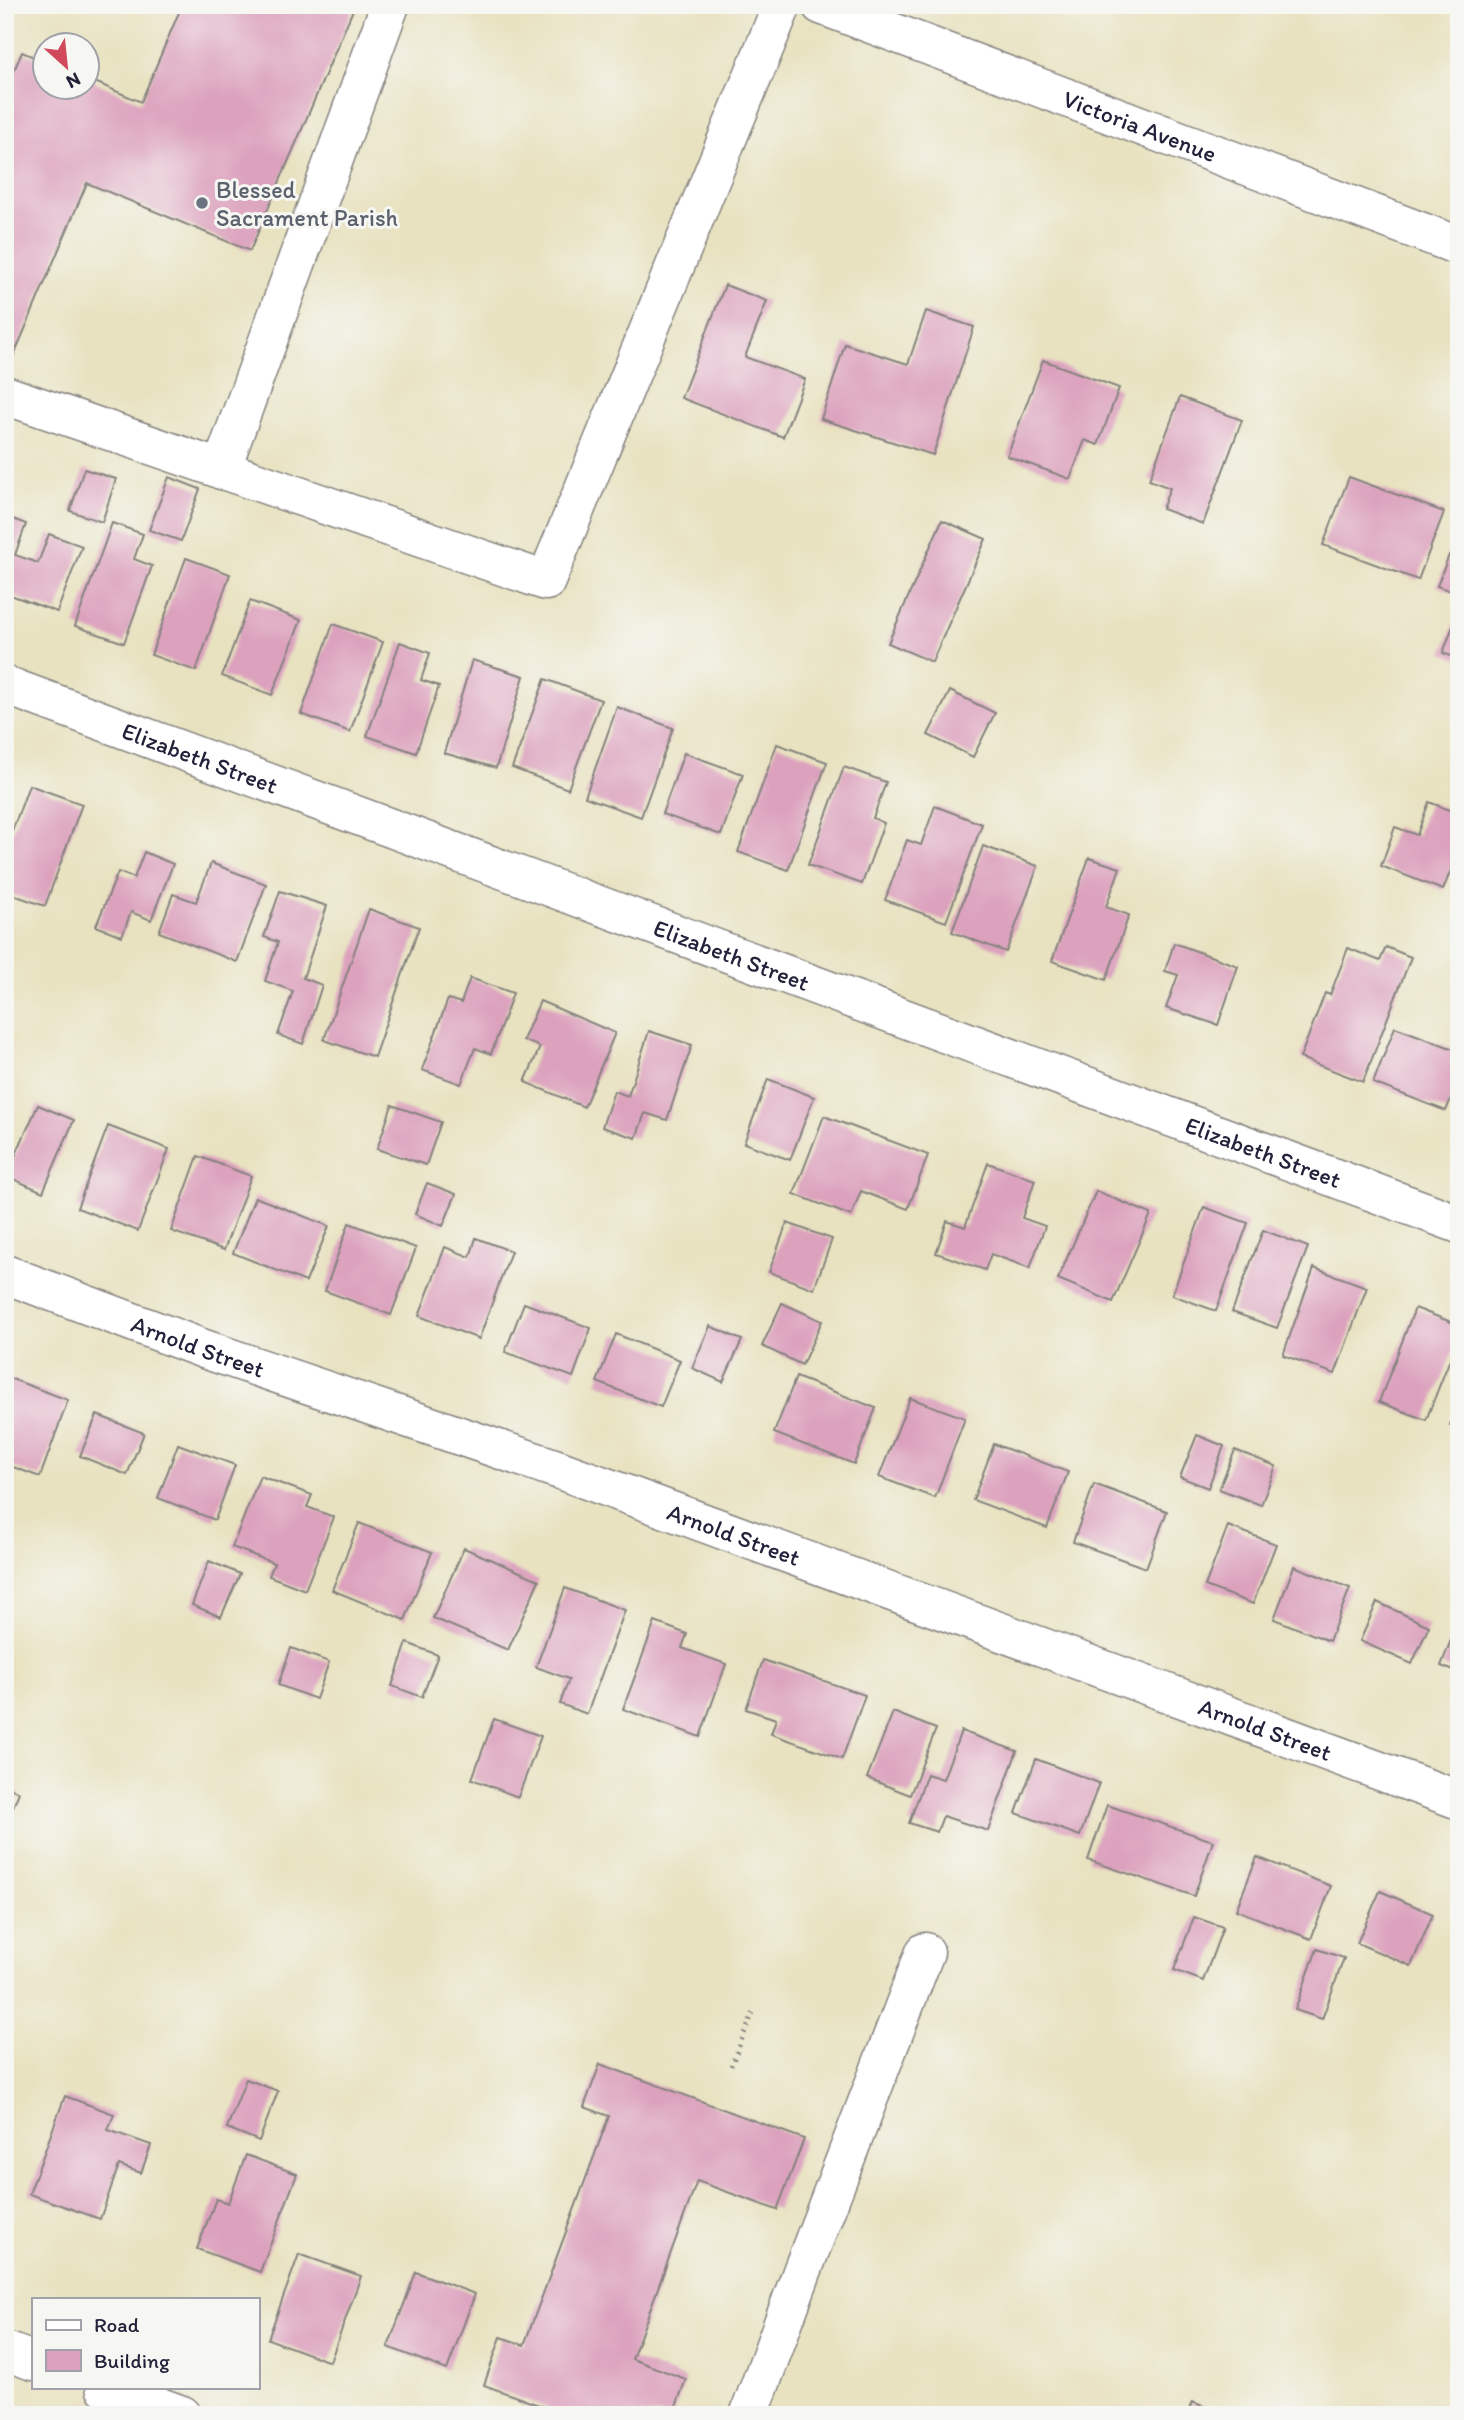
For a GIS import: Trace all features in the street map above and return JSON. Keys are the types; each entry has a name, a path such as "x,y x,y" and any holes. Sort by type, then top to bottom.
{"street":[{"path":"221,470 390,5"},
{"path":"20,401 546,581 782,5"},
{"name":"Victoria Avenue","path":"821,5 1459,246"},
{"name":"Elizabeth Street","path":"5,685 1459,1224"},
{"name":"Arnold Street","path":"5,1275 204,1349 557,1469 1459,1800"},
{"path":"750,2415 925,1952"},
{"path":"5,2351 32,2361"},
{"path":"108,2388 182,2415"}],"path":[{"path":"731,2066 752,2013"}],"building":[{"name":"Blessed Sacrament Parish","path":"182,5 355,5 250,251 87,183 11,362 5,360 5,91 22,52 32,56 32,102 102,102 102,85 141,102"},
{"path":"725,285 767,301 745,357 805,379 783,437 681,398"},
{"path":"926,311 974,327 933,455 821,419 845,344 908,364"},
{"path":"1043,360 1119,388 1098,445 1085,440 1070,479 1007,456"},
{"path":"1180,397 1242,420 1203,524 1162,509 1170,488 1149,480"},
{"path":"84,469 116,479 102,522 70,511"},
{"path":"169,477 200,489 181,541 149,530"},
{"path":"1349,477 1444,512 1418,580 1323,545"},
{"path":"5,516 26,524 15,555 38,563 49,534 82,546 57,612 5,593"},
{"path":"942,520 986,539 932,662 888,643"},
{"path":"112,523 143,534 134,559 152,566 124,643 75,626"},
{"path":"1449,555 1459,558 1459,594 1437,586"},
{"path":"186,558 230,574 196,671 151,655"},
{"path":"250,601 301,620 272,695 222,676"},
{"path":"1459,610 1459,659 1443,653"},
{"path":"333,624 383,642 350,732 301,714"},
{"path":"400,642 430,653 421,680 439,686 416,753 367,736"},
{"path":"472,660 524,676 496,768 444,753"},
{"path":"545,679 601,700 568,789 512,768"},
{"path":"950,691 995,713 973,757 928,735"},
{"path":"617,707 673,728 641,817 585,797"},
{"path":"777,744 827,762 788,870 738,852"},
{"path":"684,753 743,774 721,835 662,814"},
{"path":"844,767 886,782 873,818 884,823 862,884 808,865"},
{"path":"29,785 82,804 45,906 5,892 5,851"},
{"path":"1429,802 1459,814 1459,849 1443,890 1381,866 1395,827 1417,835"},
{"path":"935,806 982,824 946,922 885,900 907,840 921,845"},
{"path":"983,846 1038,866 1006,952 952,932"},
{"path":"144,852 173,864 151,920 131,912 122,936 96,926 118,872 134,878"},
{"path":"1089,858 1120,868 1106,907 1129,915 1106,980 1052,961"},
{"path":"211,863 266,884 237,962 159,932 173,894 196,902"},
{"path":"280,891 327,906 303,978 322,985 303,1044 278,1035 293,991 265,981 278,942 264,937"},
{"path":"369,909 419,927 374,1057 324,1040"},
{"path":"1174,943 1238,966 1218,1025 1166,1008 1178,975 1165,971"},
{"path":"1386,947 1411,957 1363,1082 1300,1058 1325,993 1330,995 1348,948 1380,961"},
{"path":"470,978 513,993 491,1054 475,1048 461,1084 422,1070 448,999 461,1003"},
{"path":"540,1001 615,1033 584,1107 525,1082 540,1047 523,1040"},
{"path":"1395,1027 1459,1051 1459,1079 1446,1111 1373,1083"},
{"path":"649,1031 692,1045 667,1120 645,1113 636,1138 602,1127 614,1091 628,1096"},
{"path":"768,1079 814,1097 790,1160 744,1143"},
{"path":"38,1105 74,1120 43,1192 6,1176"},
{"path":"392,1105 441,1122 426,1165 377,1149"},
{"path":"824,1116 928,1155 908,1209 861,1191 851,1216 794,1194"},
{"path":"108,1126 169,1149 138,1231 77,1208"},
{"path":"198,1156 251,1176 224,1250 171,1231"},
{"path":"988,1163 1035,1180 1022,1218 1045,1226 1030,1268 991,1254 985,1270 936,1253 947,1221 965,1227"},
{"path":"427,1183 456,1194 443,1226 415,1214"},
{"path":"1096,1191 1151,1214 1113,1302 1058,1279"},
{"path":"255,1197 329,1226 306,1282 233,1253"},
{"path":"1204,1207 1248,1223 1216,1311 1172,1295"},
{"path":"349,1223 416,1248 391,1315 325,1291"},
{"path":"787,1223 832,1239 814,1289 769,1272"},
{"path":"1263,1230 1308,1247 1277,1328 1232,1312"},
{"path":"476,1238 511,1251 479,1339 419,1316 445,1247 470,1257"},
{"path":"1314,1268 1367,1287 1335,1374 1283,1355"},
{"path":"524,1303 591,1328 573,1377 505,1352"},
{"path":"782,1303 822,1321 802,1365 762,1346"},
{"path":"1415,1308 1459,1325 1459,1336 1426,1420 1379,1402"},
{"path":"710,1326 742,1340 723,1382 692,1368"},
{"path":"616,1334 680,1360 661,1407 597,1382"},
{"path":"796,1377 876,1408 854,1464 774,1433"},
{"path":"9,1378 68,1400 40,1477 5,1464 5,1389"},
{"path":"910,1398 965,1418 935,1498 879,1477"},
{"path":"1459,1403 1459,1429 1450,1425"},
{"path":"97,1415 144,1433 127,1475 80,1456"},
{"path":"1197,1435 1224,1446 1208,1488 1180,1477"},
{"path":"178,1444 235,1465 215,1520 158,1498"},
{"path":"994,1444 1068,1472 1047,1528 973,1500"},
{"path":"1235,1450 1276,1466 1261,1505 1219,1489"},
{"path":"260,1476 312,1495 307,1507 334,1517 305,1590 269,1576 274,1563 232,1547"},
{"path":"1094,1484 1167,1511 1146,1568 1073,1542"},
{"path":"359,1523 432,1552 405,1620 332,1590"},
{"path":"1228,1526 1276,1544 1253,1604 1205,1586"},
{"path":"464,1548 539,1580 508,1650 433,1618"},
{"path":"209,1561 240,1574 221,1617 192,1605"},
{"path":"1294,1566 1350,1588 1329,1641 1274,1619"},
{"path":"565,1588 625,1610 587,1714 560,1704 569,1679 536,1667"},
{"path":"1377,1602 1429,1626 1412,1664 1360,1641"},
{"path":"1459,1619 1459,1673 1441,1666"},
{"path":"655,1622 687,1634 682,1648 726,1664 700,1737 623,1709"},
{"path":"407,1643 438,1655 422,1697 392,1686"},
{"path":"291,1648 329,1662 316,1699 278,1685"},
{"path":"763,1660 865,1695 842,1759 771,1734 776,1719 746,1709"},
{"path":"893,1712 936,1729 910,1795 867,1778"},
{"path":"494,1719 541,1736 518,1797 472,1779"},
{"path":"961,1731 1017,1751 988,1831 943,1816 937,1832 909,1823 927,1774 943,1779"},
{"path":"1036,1759 1099,1783 1080,1836 1016,1813"},
{"path":"5,1786 19,1792 5,1827"},
{"path":"1107,1805 1213,1841 1194,1896 1088,1860"},
{"path":"1257,1857 1331,1886 1311,1939 1236,1910"},
{"path":"1380,1891 1433,1914 1411,1966 1357,1943"},
{"path":"1194,1917 1223,1927 1203,1981 1174,1970"},
{"path":"1317,1949 1344,1958 1322,2019 1295,2010"},
{"path":"600,2064 804,2139 777,2210 697,2181 632,2359 686,2379 673,2415 566,2415 484,2385 501,2337 524,2345 609,2116 584,2107"},
{"path":"246,2079 278,2091 259,2141 227,2128"},
{"path":"65,2096 114,2114 108,2130 151,2145 141,2173 119,2165 100,2219 29,2194"},
{"path":"246,2155 297,2174 260,2272 197,2249 216,2199 228,2203"},
{"path":"299,2254 361,2276 330,2362 268,2339"},
{"path":"416,2272 475,2294 447,2370 388,2347"},
{"path":"1192,2402 1225,2414 1225,2415 1187,2415"}],"place":[{"name":"Blessed Sacrament Parish","path":"202,203"}]}
